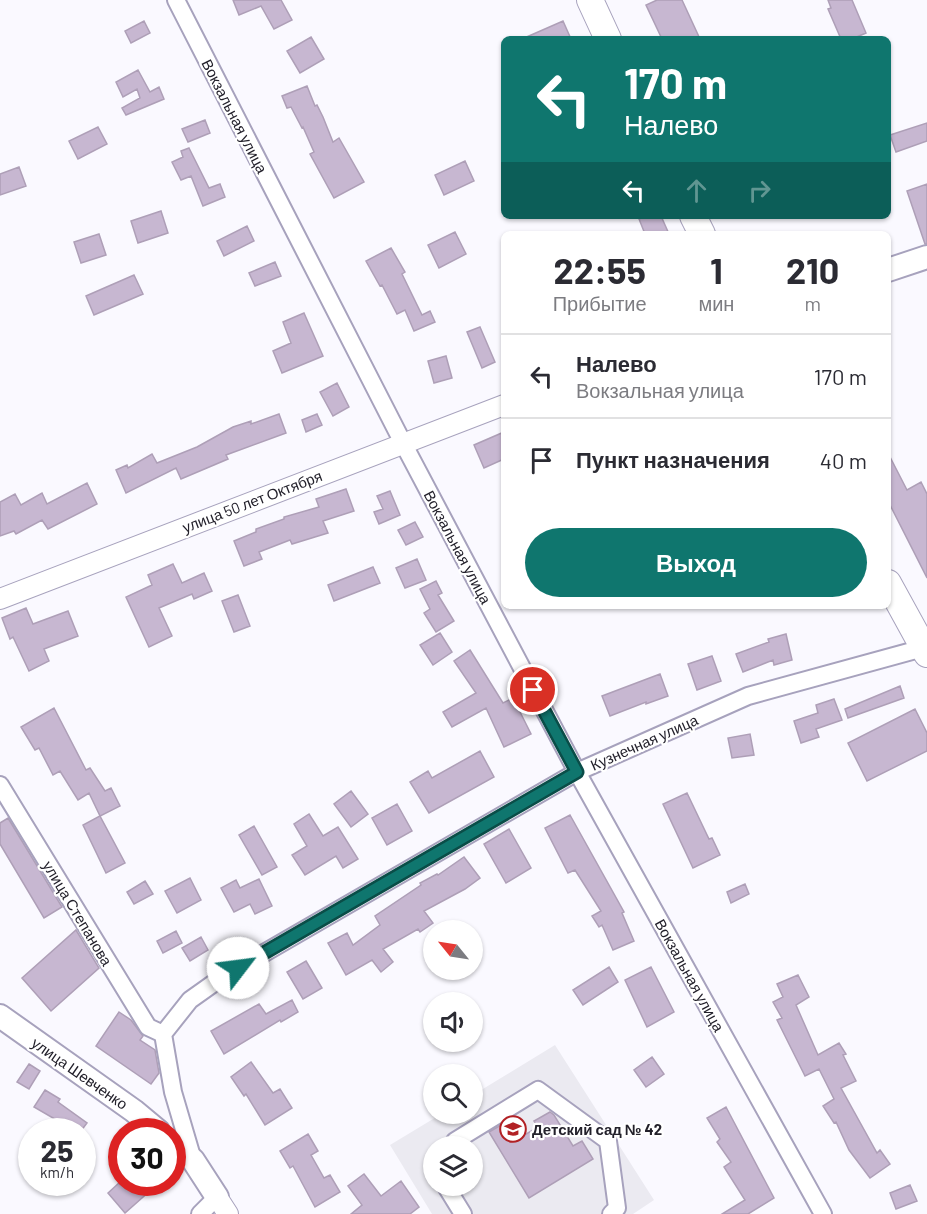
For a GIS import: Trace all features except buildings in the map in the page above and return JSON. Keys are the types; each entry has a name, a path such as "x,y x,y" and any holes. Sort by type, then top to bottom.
{"main road":[{"path":"590,0 608,36"},
{"path":"891,269 927,257"},
{"path":"891,588 926,649"},
{"name":"улица Шевченко","path":"0,1016 142,1118"},
{"path":"186,1154 193,1160 223,1206"}],"street":[{"name":"Вокзальная улица","path":"176,0 403,443 577,772 823,1214"},
{"name":"улица 50 лет Октября","path":"0,599 501,406"},
{"name":"Кузнечная улица","path":"163,1034 190,1000 221,978 577,772 748,696 926,649"},
{"name":"улица Степанова","path":"0,785 148,1027 163,1034"},
{"path":"163,1034 173,1092 193,1160"},
{"path":"463,1136 538,1090 608,1141 617,1208 611,1214"},
{"path":"452,1196 463,1214"},
{"path":"200,1214 223,1206"}],"shaded area":[{"name":"Детский сад № 42","path":"555,1045 654,1200 633,1214 432,1214 390,1145 425,1124 483,1124 483,1089"}],"place":[{"name":"Детский сад № 42","path":"513,1129"}],"route":[{"path":"238,968 577,772 533,690"}]}
